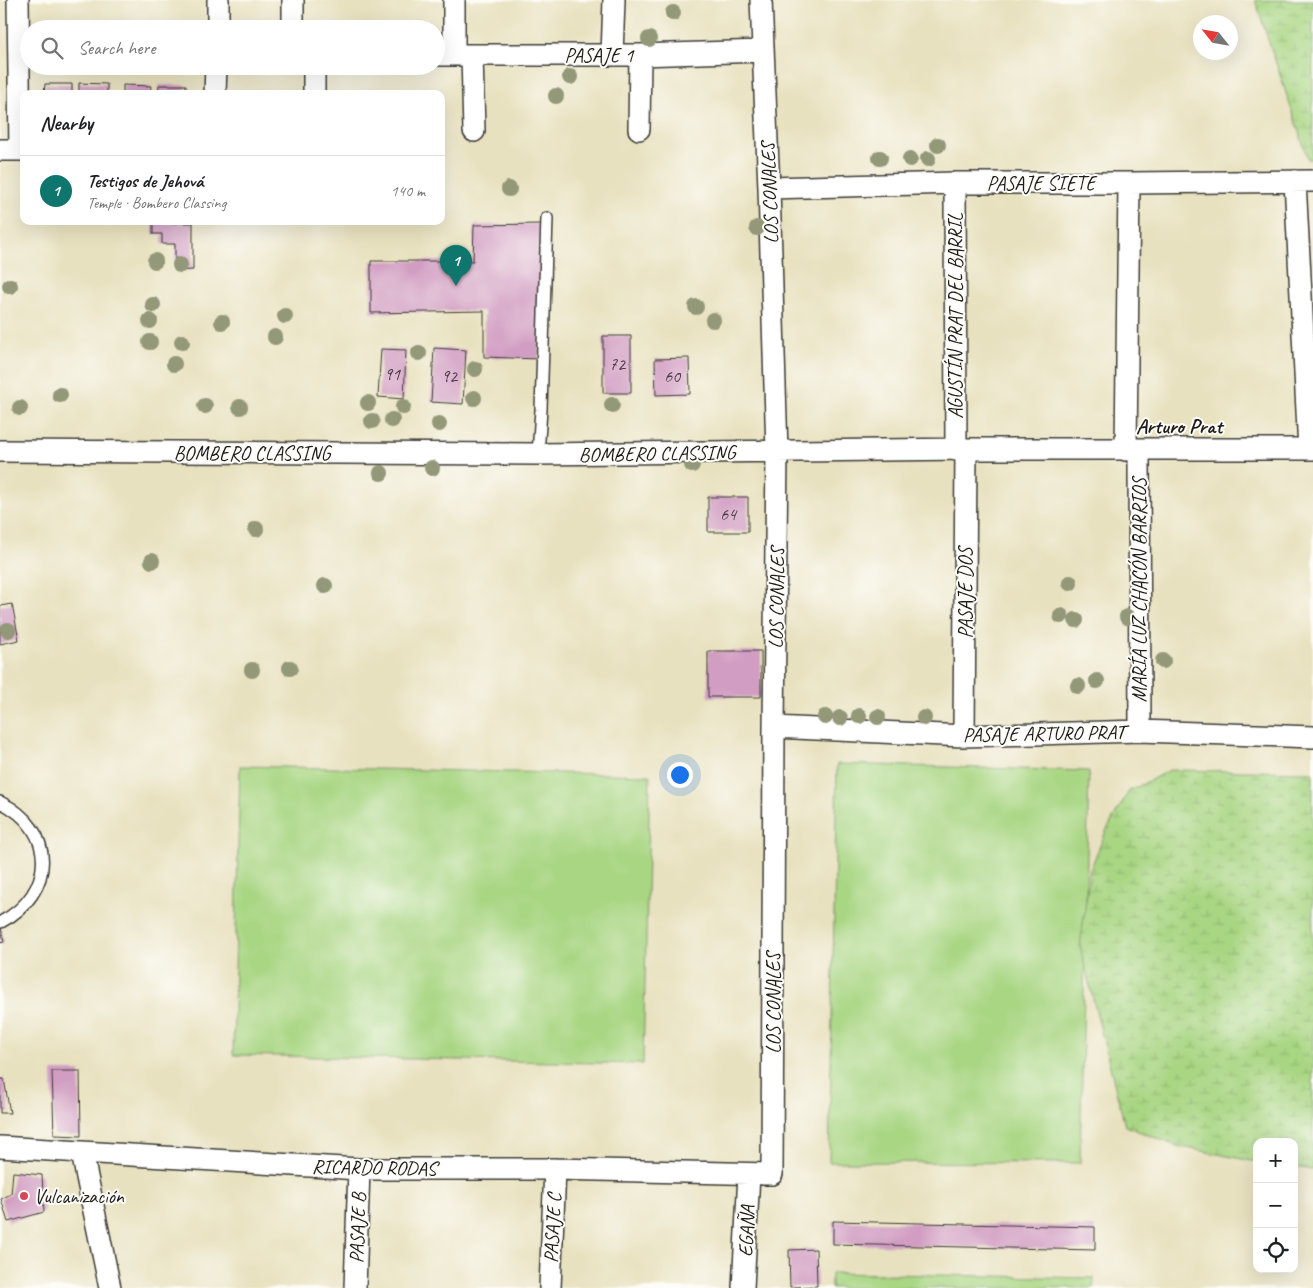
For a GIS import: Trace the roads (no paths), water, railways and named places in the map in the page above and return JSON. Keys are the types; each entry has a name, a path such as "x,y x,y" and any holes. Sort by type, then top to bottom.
{"street":[{"path":"15,150 18,0"},
{"path":"218,0 218,20"},
{"path":"293,0 293,20"},
{"path":"454,0 454,55 474,131"},
{"path":"612,55 614,0"},
{"name":"LOS CONALES","path":"749,1174 772,1174 774,728 778,452 761,0"},
{"name":"PASAJE 1","path":"454,55 640,55 762,51"},
{"path":"639,129 640,55"},
{"path":"216,75 216,90"},
{"path":"314,75 314,90"},
{"path":"1304,181 1311,449"},
{"name":"PASAJE SIETE","path":"769,188 955,183 1304,181"},
{"name":"AGUSTÍN PRAT DEL BARRIL","path":"955,183 961,450"},
{"name":"MARÍA LUZ CHACÓN BARRIOS","path":"1129,183 1132,450 1140,731"},
{"name":"BOMBERO CLASSING","path":"0,451 538,454 1311,449"},
{"name":"PASAJE DOS","path":"961,450 964,736"},
{"name":"PASAJE ARTURO PRAT","path":"774,728 964,736 1140,731 1313,737"},
{"name":"RICARDO RODAS","path":"0,1147 359,1168 555,1169 749,1174"},
{"path":"82,1153 110,1288"},
{"name":"PASAJE B","path":"355,1288 359,1168"},
{"name":"PASAJE C","path":"550,1288 555,1169"},
{"name":"EGAÑA","path":"743,1288 749,1174"}],"lane":[{"path":"538,454 547,218"},
{"path":"0,802 24,817 33,828 39,841 42,855 39,883 32,895 24,906 1,922"}],"place":[{"name":"Testigos de Jehová","path":"456,286"},
{"name":"Vulcanización","path":"24,1196"}],"district":[{"name":"Arturo Prat","path":"1179,426"}]}
